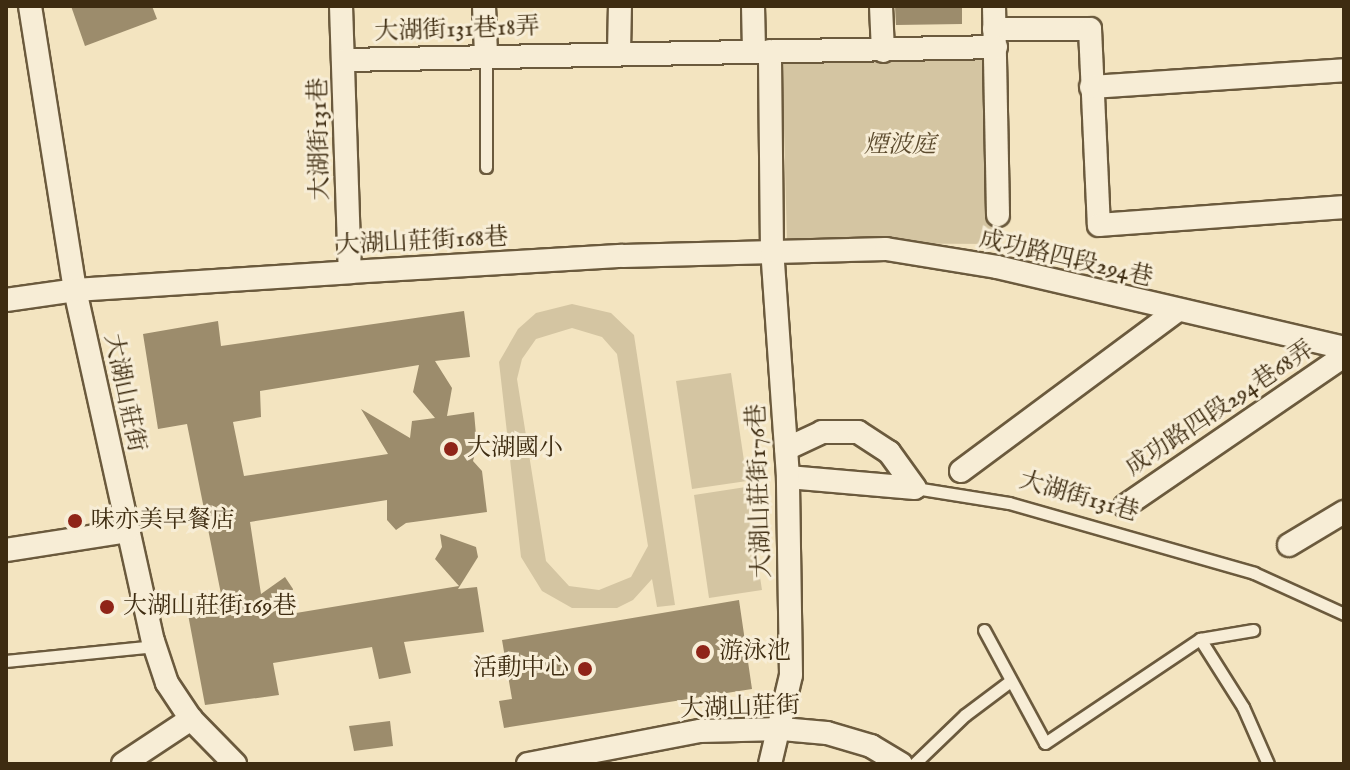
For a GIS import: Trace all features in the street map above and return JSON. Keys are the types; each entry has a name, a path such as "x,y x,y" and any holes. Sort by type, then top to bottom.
{"street":[{"name":"大湖山莊街","path":"30,6 75,290 155,646 167,683 191,719 235,764"},
{"name":"大湖街131巷","path":"341,6 350,272"},
{"path":"484,6 486,54"},
{"path":"619,52 620,6"},
{"path":"753,6 762,51 772,251"},
{"path":"881,6 883,51"},
{"path":"994,6 998,215"},
{"name":"大湖街131巷18弄","path":"345,60 486,54 883,51 1090,29 1091,87"},
{"path":"1344,70 1091,87 1099,225 1344,207"},
{"name":"成功路四段294巷","path":"772,251 886,249 997,267 1175,312 1344,348"},
{"name":"大湖山莊街168巷","path":"6,300 75,290 350,272 772,251"},
{"name":"大湖山莊街176巷","path":"770,764 782,729 791,675 788,477 772,251"},
{"path":"961,471 1175,312"},
{"name":"成功路四段294巷68弄","path":"1125,506 1344,356"},
{"path":"786,449 822,432 858,432 889,452 915,488"},
{"name":"大湖街131巷","path":"788,477 915,488"},
{"path":"1289,545 1344,512"},
{"path":"6,550 128,531"},
{"path":"123,764 191,719"},
{"name":"大湖山莊街","path":"528,764 700,731 782,729 827,733 871,746 901,764"}],"lane":[{"path":"486,54 486,167"},
{"name":"大湖街131巷","path":"915,488 1009,503 1254,573 1344,614"},
{"path":"984,630 1009,682 1045,743 1200,639 1253,630"},
{"path":"1200,639 1243,707 1268,764"},
{"path":"6,661 155,646"},
{"path":"914,764 965,715 1009,682"}],"green space":[{"name":"煙波庭","path":"996,47 999,244 787,243 782,51"},
{"path":"572,304 611,313 634,335 675,605 657,607 652,579 633,600 617,608 572,608 542,591 521,557 499,362 518,329 536,313","holes":["572,328 602,337 617,354 648,546 631,577 599,590 569,586 546,561 517,379 522,359 536,339"]},
{"path":"731,373 747,481 692,489 676,381"},
{"path":"746,487 762,590 709,598 694,495"}],"building":[{"path":"71,6 152,6 157,19 85,46"},
{"path":"895,6 962,6 962,24 896,25"},
{"path":"464,311 470,357 435,361 452,388 447,416 474,412 477,446 473,461 482,471 487,512 406,523 396,530 387,520 387,500 250,522 261,594 285,577 293,589 290,614 459,586 435,559 442,547 440,534 476,547 478,557 458,589 477,587 484,632 404,642 411,673 379,679 372,647 273,663 279,695 205,705 187,609 223,604 187,424 158,429 143,334 218,321 221,346","holes":["419,365 413,392 435,418 412,421 410,438 361,409 388,454 244,476 233,422 261,417 260,391"]},
{"name":"活動中心","path":"739,600 752,689 504,728 499,701 512,699 502,640"},
{"path":"390,721 393,746 354,751 349,726"}],"place":[{"name":"大湖國小","path":"451,449"},
{"name":"味亦美早餐店","path":"75,521"},
{"name":"大湖山莊街169巷","path":"107,607"},
{"name":"游泳池","path":"703,652"},
{"name":"活動中心","path":"585,669"}]}
